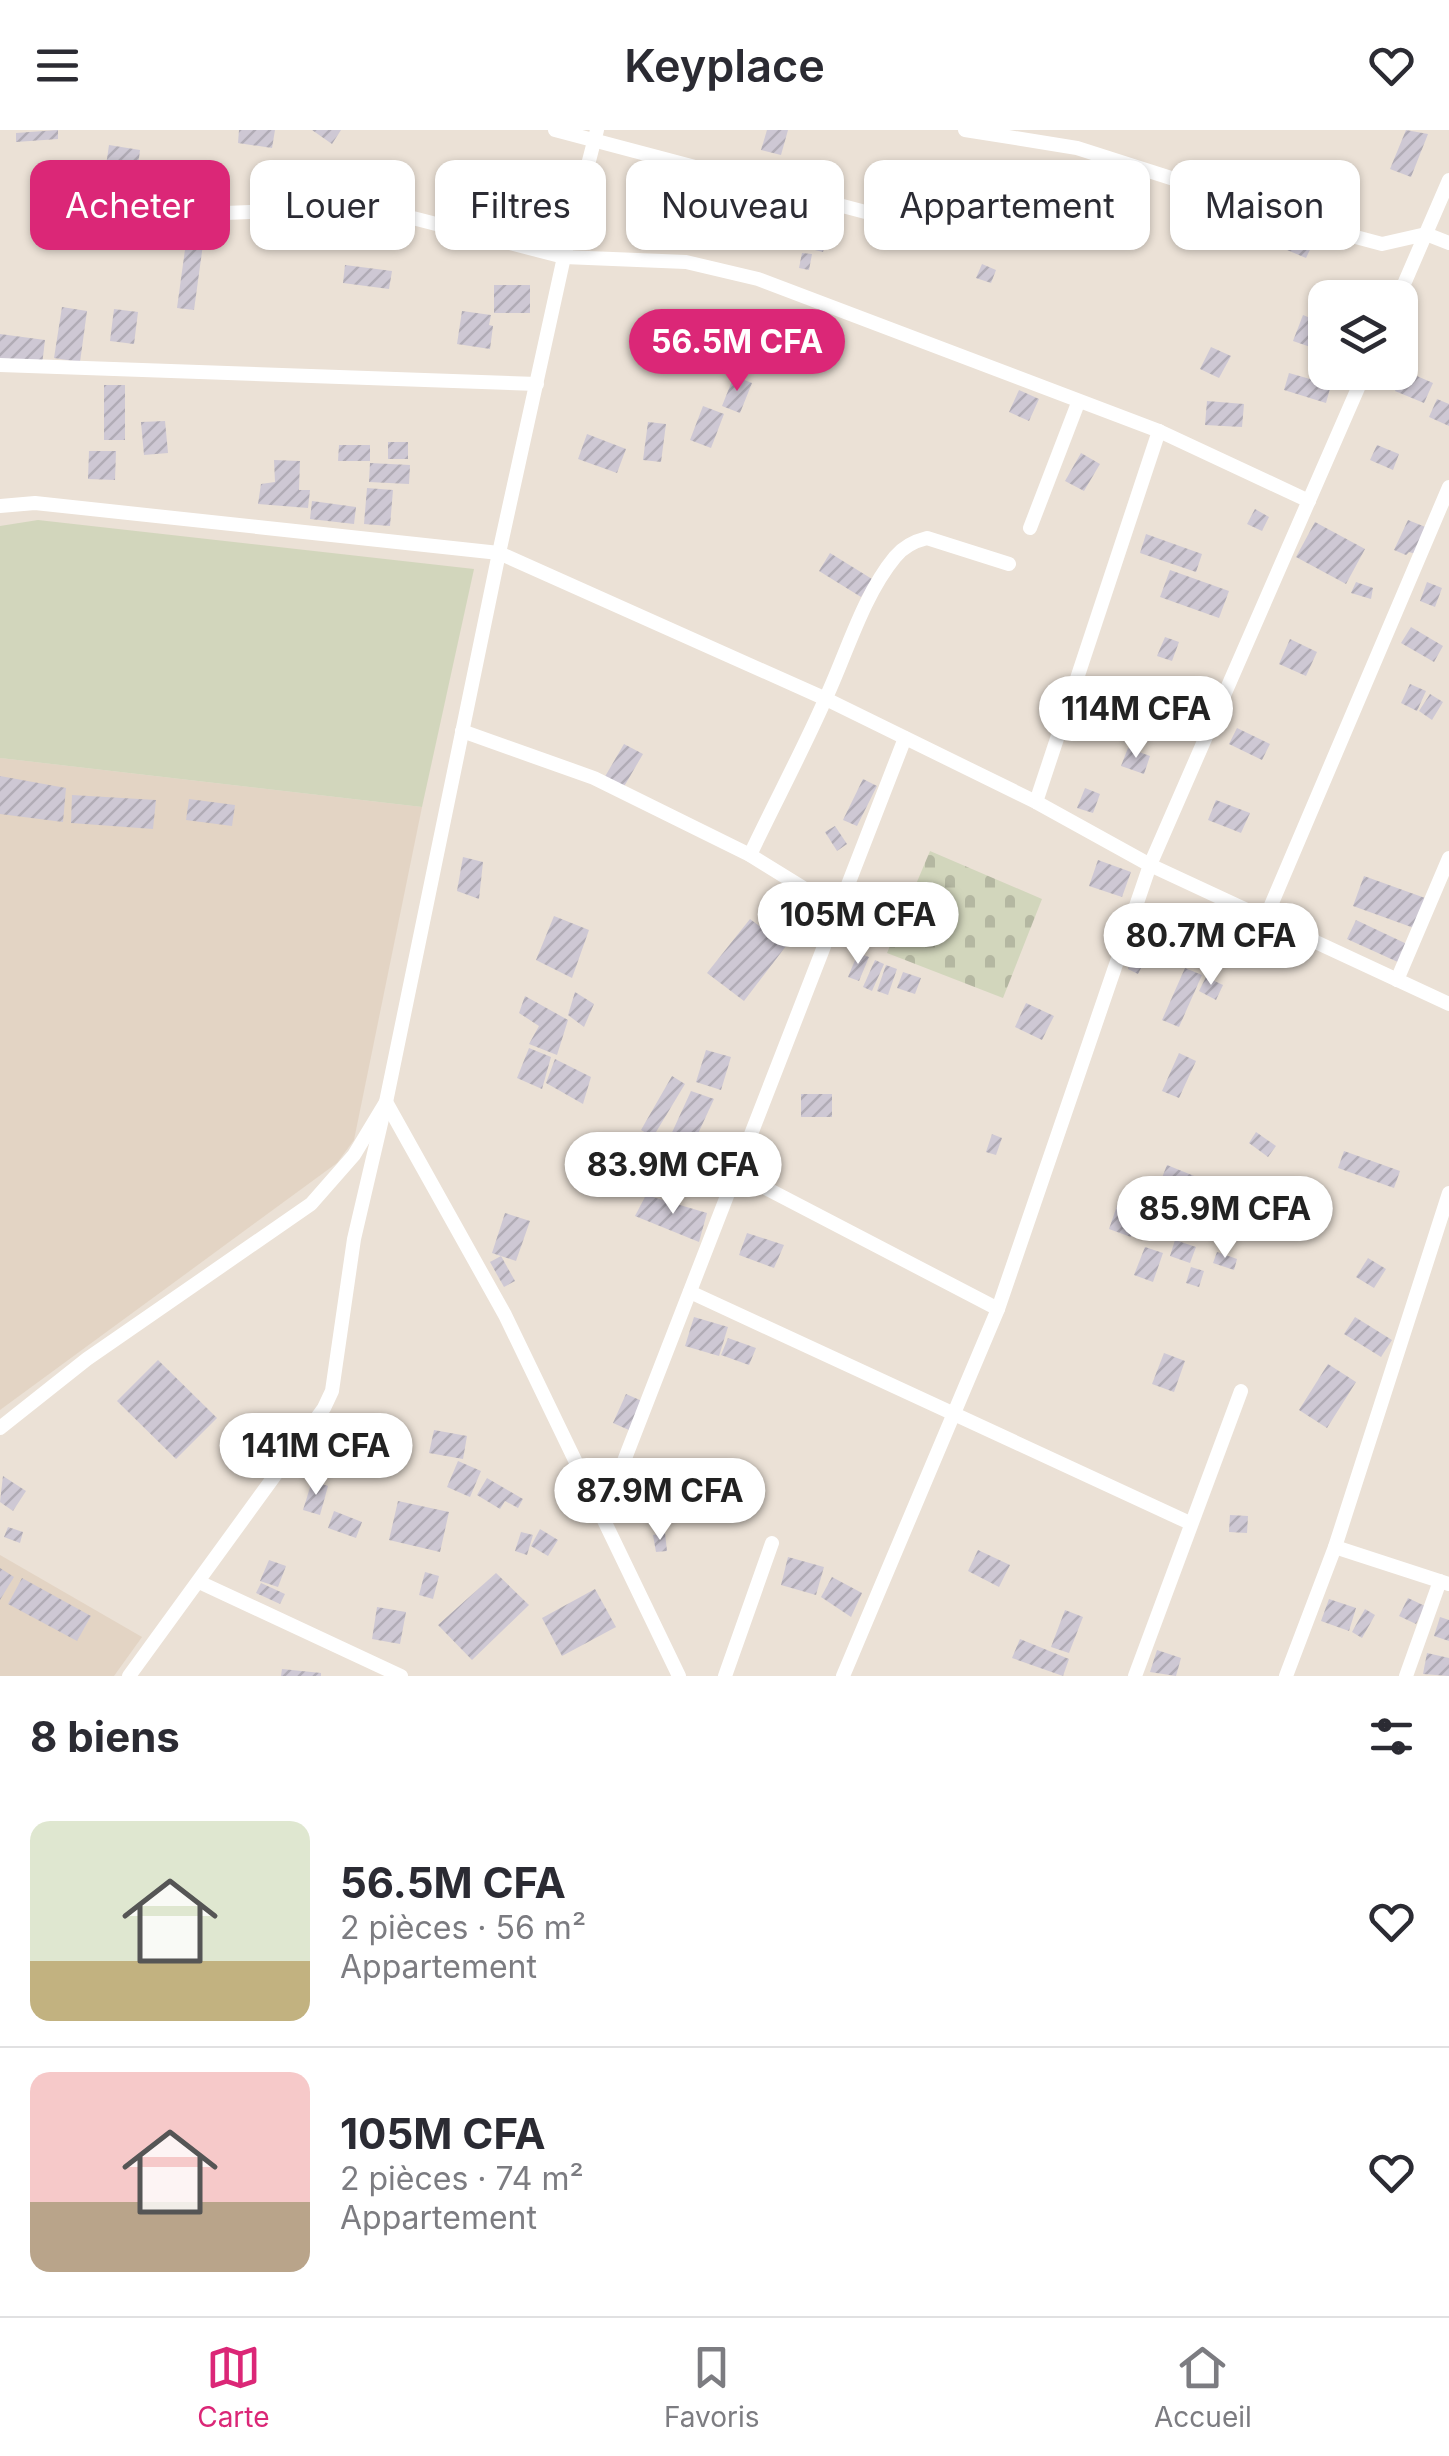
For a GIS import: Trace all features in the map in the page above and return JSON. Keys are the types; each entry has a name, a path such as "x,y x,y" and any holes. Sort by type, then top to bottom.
{"street":[{"path":"554,130 596,136 864,211"},
{"path":"965,130 1077,148 1199,186 1248,180 1278,190 1324,225 1382,244 1426,234 1449,244"},
{"path":"129,1676 324,1408 332,1391 354,1239 499,553 564,257 596,136"},
{"path":"1406,280 1449,180"},
{"path":"230,213 370,207 564,257 686,262 758,279 1159,431 1309,501"},
{"path":"0,365 537,384"},
{"path":"843,1676 998,1309 1150,865 1357,390"},
{"path":"1030,528 1078,402"},
{"path":"1036,802 1159,431"},
{"path":"1266,918 1448,492"},
{"path":"0,506 34,502 499,553 826,699 1036,802 1150,865 1449,1004"},
{"path":"750,855 826,699 842,656 896,554 915,540 927,538 1009,564"},
{"path":"462,731 594,778 750,855 839,910"},
{"path":"603,1515 905,738"},
{"path":"1397,980 1449,858"},
{"path":"0,1428 87,1359 311,1204 354,1155 386,1102"},
{"path":"386,1102 505,1315 679,1676"},
{"path":"735,1172 998,1309"},
{"path":"1286,1676 1335,1546 1449,1193"},
{"path":"690,1292 1190,1523"},
{"path":"1135,1676 1240,1392"},
{"path":"725,1676 772,1543"},
{"path":"1335,1546 1444,1583 1406,1676"},
{"path":"199,1582 401,1676"}],"shaded area":[{"path":"0,758 422,807 354,1140 337,1163 0,1410"},
{"path":"0,1555 142,1637 114,1676 0,1676"}],"green space":[{"path":"38,520 474,569 422,807 0,758 0,526"},
{"path":"930,851 1042,899 1003,998 887,953"}],"building":[{"path":"58,130 58,139 16,142 16,133"},
{"path":"239,130 275,130 272,148 238,143"},
{"path":"312,130 341,130 332,144"},
{"path":"767,130 788,130 781,155 761,150"},
{"path":"1406,130 1428,134 1411,177 1390,169"},
{"path":"109,145 140,150 139,160 107,160"},
{"path":"185,250 202,250 194,310 177,308"},
{"path":"1287,250 1310,250 1306,258"},
{"path":"802,253 812,254 809,270 799,268"},
{"path":"982,264 996,270 991,283 976,278"},
{"path":"345,265 392,271 389,289 343,283"},
{"path":"494,285 530,285 530,313 494,313"},
{"path":"62,307 87,311 80,362 54,358"},
{"path":"114,309 138,312 134,344 110,341"},
{"path":"462,311 491,315 490,349 457,344"},
{"path":"1303,315 1308,317 1308,346 1293,341"},
{"path":"745,321 769,326 759,366 736,360"},
{"path":"0,334 45,340 41,373 0,368"},
{"path":"1211,347 1231,356 1219,378 1200,369"},
{"path":"1289,373 1308,378 1308,390 1330,390 1326,403 1284,390"},
{"path":"734,376 752,383 740,413 722,406"},
{"path":"1418,376 1433,383 1424,403 1395,391 1418,390"},
{"path":"104,385 125,385 125,440 104,440"},
{"path":"1019,390 1039,399 1029,421 1009,412"},
{"path":"1437,399 1449,404 1449,426 1429,417"},
{"path":"1207,401 1244,404 1242,427 1205,425"},
{"path":"703,406 724,414 711,448 690,440"},
{"path":"165,421 168,453 144,455 141,422"},
{"path":"648,422 666,424 661,462 643,460"},
{"path":"587,434 626,449 617,473 578,459"},
{"path":"388,442 408,442 408,459 388,459"},
{"path":"339,445 370,445 370,461 338,461"},
{"path":"1377,445 1399,454 1393,470 1370,460"},
{"path":"89,451 116,451 115,480 88,479"},
{"path":"1081,453 1100,464 1084,491 1065,481"},
{"path":"274,460 300,461 299,490 310,490 308,508 258,504 261,484 275,482"},
{"path":"370,463 410,465 409,484 369,482"},
{"path":"367,488 393,490 390,526 364,524"},
{"path":"312,501 356,507 354,524 310,519"},
{"path":"1255,509 1269,517 1262,531 1247,524"},
{"path":"1408,520 1428,528 1416,554 1406,555 1394,550"},
{"path":"1315,522 1365,549 1346,584 1296,557"},
{"path":"1146,534 1202,554 1196,572 1140,553"},
{"path":"830,553 872,579 861,597 819,571"},
{"path":"1170,570 1229,591 1219,618 1160,597"},
{"path":"1356,582 1373,588 1371,599 1351,593"},
{"path":"1427,582 1442,588 1435,607 1420,601"},
{"path":"1411,627 1443,646 1434,662 1401,643"},
{"path":"1165,637 1179,642 1172,661 1157,656"},
{"path":"1290,639 1317,652 1306,676 1279,664"},
{"path":"1410,684 1426,691 1417,711 1401,703"},
{"path":"1430,694 1443,702 1432,720 1419,711"},
{"path":"1237,728 1270,744 1262,760 1229,744"},
{"path":"624,744 643,754 622,790 603,780"},
{"path":"1128,748 1150,756 1144,774 1121,766"},
{"path":"0,776 66,788 63,822 0,814"},
{"path":"863,779 877,786 857,826 843,820"},
{"path":"1085,788 1100,794 1093,813 1077,808"},
{"path":"72,795 156,800 153,829 71,823"},
{"path":"189,799 235,805 232,826 186,820"},
{"path":"1216,800 1250,813 1241,833 1208,820"},
{"path":"835,826 847,844 837,851 825,832"},
{"path":"463,857 483,862 479,899 457,891"},
{"path":"1098,860 1131,872 1122,897 1089,886"},
{"path":"1364,876 1425,898 1414,928 1353,906"},
{"path":"554,916 589,930 572,978 536,960"},
{"path":"750,919 786,946 744,1001 707,973"},
{"path":"1356,920 1409,945 1400,963 1347,939"},
{"path":"1181,929 1200,938 1186,967 1167,957"},
{"path":"1136,951 1147,956 1138,974 1128,969"},
{"path":"858,953 869,957 859,981 848,977"},
{"path":"875,960 884,964 872,991 863,987"},
{"path":"886,965 897,969 888,995 877,991"},
{"path":"1185,968 1202,975 1179,1027 1162,1020"},
{"path":"903,972 921,978 915,994 897,988"},
{"path":"1206,977 1223,985 1216,1000 1199,991"},
{"path":"575,992 594,1004 584,1027 568,1015"},
{"path":"525,996 568,1020 557,1055 529,1044 539,1026 519,1013"},
{"path":"1026,1003 1054,1016 1042,1040 1015,1027"},
{"path":"529,1048 551,1057 542,1089 517,1078"},
{"path":"706,1050 731,1057 721,1090 696,1082"},
{"path":"1179,1053 1196,1061 1179,1098 1162,1091"},
{"path":"555,1059 591,1077 583,1104 546,1083"},
{"path":"672,1076 685,1084 653,1137 641,1130"},
{"path":"691,1091 714,1099 690,1151 669,1139"},
{"path":"801,1094 832,1094 832,1117 801,1117"},
{"path":"708,1132 725,1142 710,1167 693,1157"},
{"path":"1256,1132 1276,1146 1268,1157 1249,1143"},
{"path":"992,1134 1002,1138 996,1155 986,1152"},
{"path":"1344,1151 1400,1171 1394,1188 1338,1168"},
{"path":"1167,1165 1209,1182 1195,1215 1154,1198"},
{"path":"646,1195 707,1213 699,1242 635,1216"},
{"path":"1119,1200 1142,1208 1131,1237 1109,1229"},
{"path":"505,1213 530,1221 516,1261 492,1253"},
{"path":"747,1233 784,1245 774,1268 739,1255"},
{"path":"1175,1240 1196,1247 1190,1263 1170,1256"},
{"path":"1145,1247 1163,1253 1153,1282 1134,1275"},
{"path":"1217,1252 1237,1259 1234,1270 1213,1263"},
{"path":"501,1256 515,1281 504,1287 490,1262"},
{"path":"1368,1258 1386,1269 1374,1288 1356,1277"},
{"path":"1191,1267 1204,1271 1199,1287 1186,1283"},
{"path":"694,1317 728,1327 719,1356 685,1346"},
{"path":"1355,1317 1392,1340 1381,1357 1344,1334"},
{"path":"728,1338 756,1348 749,1365 721,1355"},
{"path":"1164,1353 1185,1361 1174,1392 1152,1384"},
{"path":"158,1360 217,1418 176,1459 117,1401"},
{"path":"1328,1364 1356,1382 1327,1428 1299,1410"},
{"path":"626,1394 642,1401 629,1430 613,1423"},
{"path":"434,1430 467,1436 463,1459 429,1453"},
{"path":"458,1461 481,1471 470,1497 447,1487"},
{"path":"3,1476 26,1491 13,1511 0,1502"},
{"path":"487,1478 523,1499 518,1508 505,1501 500,1509 477,1495"},
{"path":"312,1481 328,1486 320,1515 303,1510"},
{"path":"398,1501 449,1512 440,1552 389,1540"},
{"path":"334,1511 362,1522 356,1538 328,1528"},
{"path":"1230,1515 1248,1516 1247,1533 1229,1532"},
{"path":"8,1527 23,1532 20,1543 4,1537"},
{"path":"540,1529 558,1540 548,1556 531,1546"},
{"path":"521,1532 533,1535 527,1555 515,1551"},
{"path":"665,1533 667,1551 656,1552 653,1535"},
{"path":"978,1550 1010,1565 999,1587 968,1571"},
{"path":"788,1557 824,1567 816,1595 781,1585"},
{"path":"269,1560 286,1566 278,1587 260,1581"},
{"path":"0,1568 14,1577 0,1600"},
{"path":"425,1572 439,1576 433,1599 419,1595"},
{"path":"496,1573 529,1605 472,1660 438,1625"},
{"path":"832,1577 862,1593 851,1617 821,1597"},
{"path":"22,1578 91,1616 77,1641 8,1604"},
{"path":"261,1583 285,1594 280,1604 256,1593"},
{"path":"595,1589 616,1627 562,1656 542,1618"},
{"path":"1408,1598 1425,1606 1416,1624 1399,1616"},
{"path":"1329,1599 1356,1608 1349,1631 1321,1621"},
{"path":"377,1607 406,1612 400,1644 372,1639"},
{"path":"1365,1609 1375,1615 1362,1638 1352,1632"},
{"path":"1065,1610 1083,1617 1069,1653 1051,1647"},
{"path":"1440,1617 1449,1620 1449,1641 1434,1636"},
{"path":"1020,1639 1069,1659 1063,1676 1012,1658"},
{"path":"1157,1650 1181,1658 1176,1676 1150,1672"},
{"path":"1427,1653 1449,1658 1449,1676 1423,1674"},
{"path":"282,1669 321,1673 321,1676 281,1676"}]}
